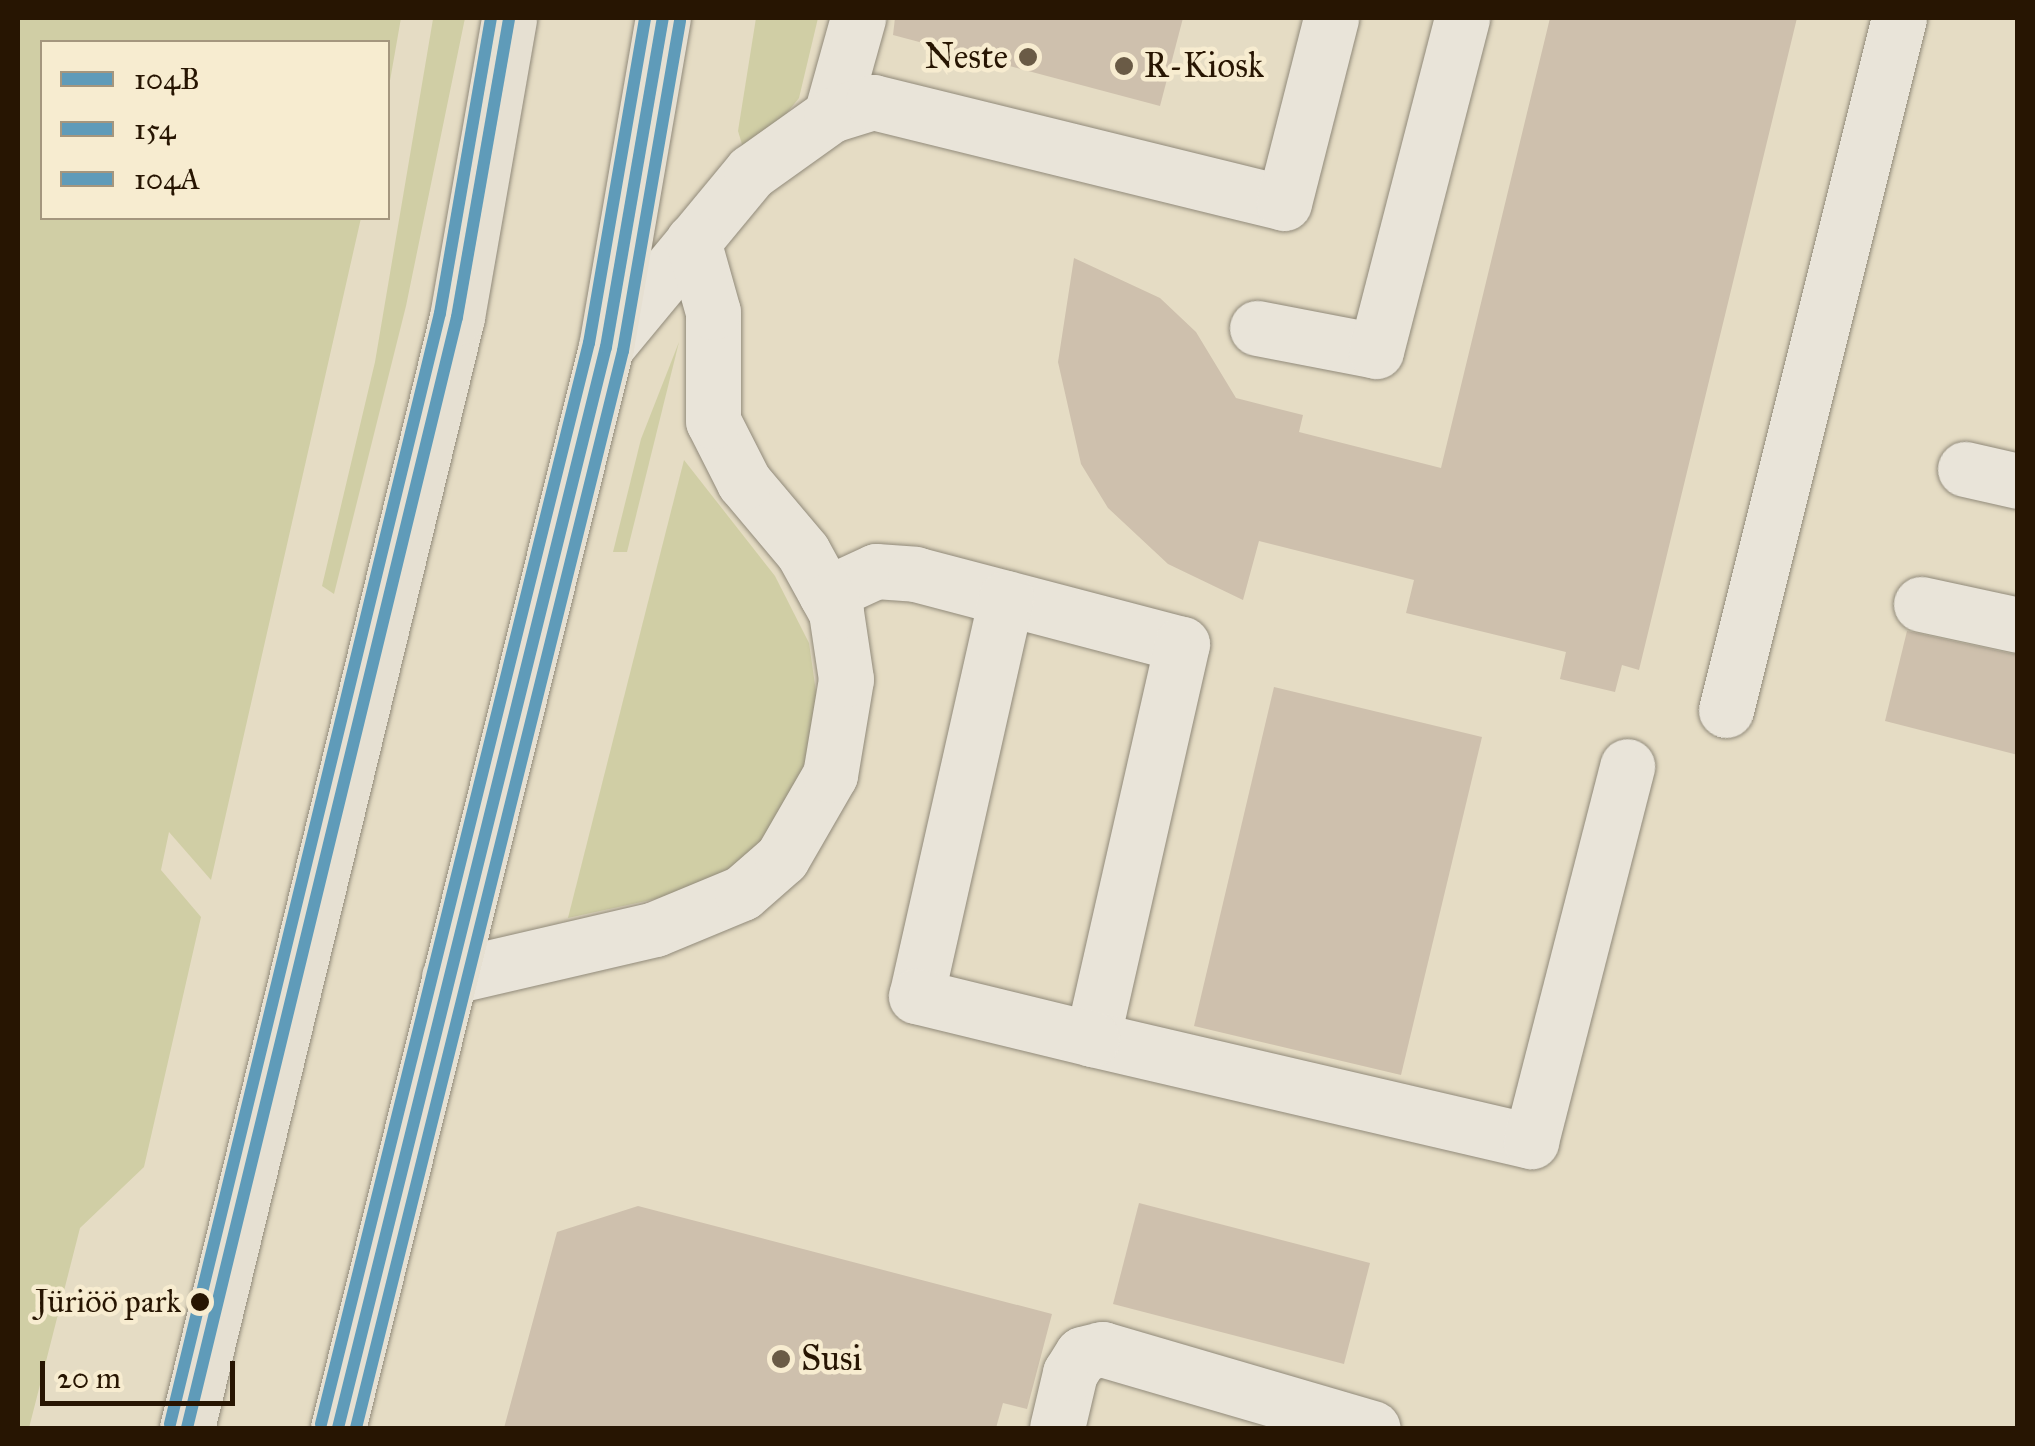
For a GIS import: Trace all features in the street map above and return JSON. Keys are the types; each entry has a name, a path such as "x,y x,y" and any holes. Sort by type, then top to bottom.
{"highway":[{"path":"187,1428 457,318 509,18"},
{"path":"346,1424 449,977 606,347 663,18"}],"lane":[{"path":"831,115 858,18"},
{"path":"606,347 751,172 831,115 873,102 1284,203 1331,18"},
{"path":"1258,328 1376,351 1462,18"},
{"path":"1726,710 1899,18"},
{"path":"449,977 695,916 742,893 782,858 816,806 843,727 846,679 826,594 803,552 744,482 713,421 713,312 693,242"},
{"path":"1965,469 2018,481"},
{"path":"826,594 876,571 1006,598 1182,644 1092,1038"},
{"path":"1006,598 916,996 1531,1141 1626,766"},
{"path":"1921,604 2018,626"},
{"path":"1056,1428 1070,1372 1082,1354 1102,1349 1373,1428"}],"shaded area":[{"name":"Jüriöö park","path":"18,18 401,18 390,81 390,40 40,40 40,220 361,220 211,880 169,832 161,870 201,917 144,1167 80,1228 29,1428 18,1428"},
{"path":"465,18 406,306 334,594 322,586 375,362 433,19"},
{"path":"756,18 818,18 799,98 765,140 744,151 738,131"},
{"path":"679,342 627,552 613,552 641,439"},
{"path":"684,460 775,576 809,643 820,720 794,792 753,856 692,891 568,918"}],"building":[{"path":"895,18 1183,18 1160,106 893,35"},
{"path":"1550,18 1797,18 1639,670 1622,665 1615,692 1560,679 1566,652 1406,613 1414,580 1259,541 1243,600 1168,564 1108,508 1081,464 1058,362 1074,258 1160,298 1196,332 1236,398 1303,415 1299,432 1441,468"},
{"path":"1907,631 2018,655 2018,755 1885,721"},
{"path":"1274,687 1482,737 1401,1075 1194,1026"},
{"path":"1139,1203 1370,1263 1344,1364 1113,1304"},
{"name":"Susi","path":"638,1206 1052,1314 1027,1409 1003,1403 996,1428 504,1428 557,1232"}],"transit line":[{"name":"104A","path":"170,1424 440,313 491,18"},
{"name":"104B","path":"187,1428 457,317 509,18"},
{"name":"104A","path":"321,1424 589,343 645,18"},
{"name":"104B","path":"338,1428 606,347 663,18"},
{"name":"154","path":"356,1428 623,351 680,21"}],"place":[{"name":"Neste","path":"1028,57"},
{"name":"R-Kiosk","path":"1124,66"},
{"name":"Jüriöö park","path":"200,1302"},
{"name":"Susi","path":"781,1359"}]}
